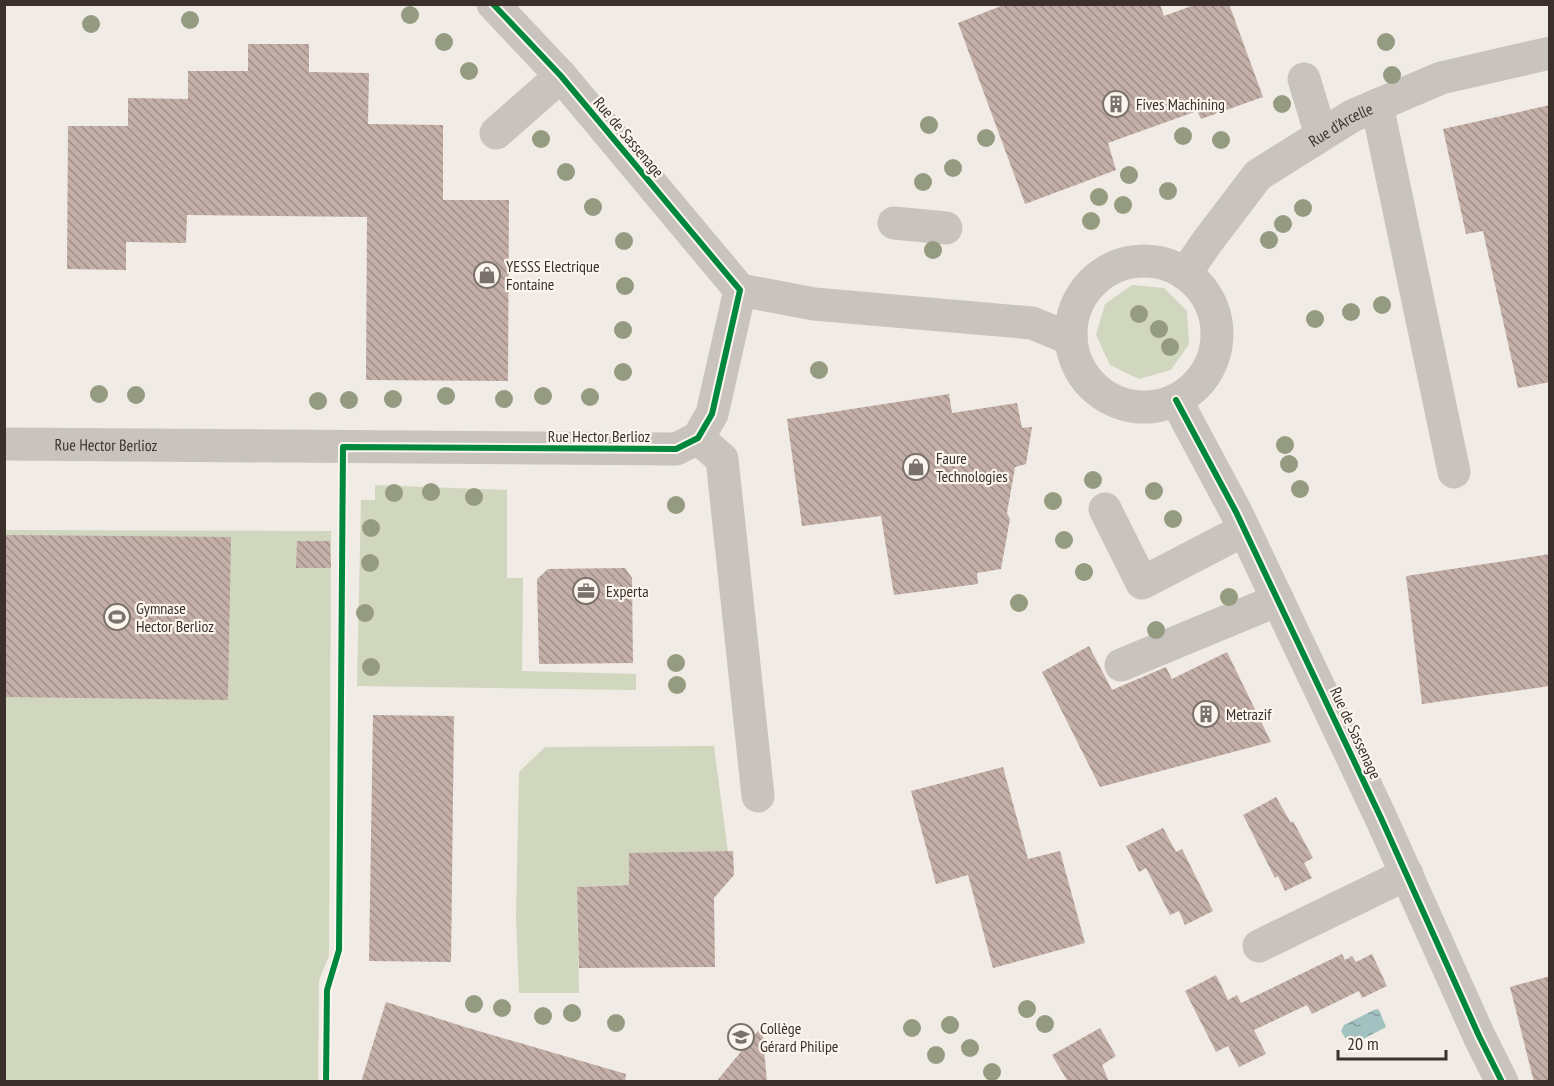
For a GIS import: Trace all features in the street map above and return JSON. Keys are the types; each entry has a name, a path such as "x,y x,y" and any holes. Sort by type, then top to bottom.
{"street":[{"name":"Rue de Sassenage","path":"493,4 561,76 740,290"},
{"name":"Rue d'Arcelle","path":"1185,274 1258,175 1352,116 1441,78 1550,52"},
{"path":"496,133 561,76"},
{"path":"1304,79 1321,135"},
{"path":"1377,105 1454,472"},
{"path":"894,223 946,228"},
{"path":"1141,261 1164,264 1185,274 1201,288 1212,307 1217,329 1215,350 1208,370 1194,388 1176,400 1156,406 1137,407 1116,402 1099,392 1084,377 1075,359 1071,339 1073,316 1082,295 1098,278 1118,266 1141,261"},
{"path":"758,796 722,459 698,438 712,414 740,290 814,304 1032,322 1071,339"},
{"name":"Rue de Sassenage","path":"1176,400 1278,600 1502,1082"},
{"name":"Rue Hector Berlioz","path":"4,444 644,450 676,449 698,438"},
{"path":"1106,509 1142,583 1244,530"},
{"path":"1121,665 1278,600"},
{"path":"1259,946 1407,874"}],"green space":[{"path":"1132,285 1164,288 1187,311 1189,344 1171,370 1139,379 1110,365 1096,335 1105,304"},
{"path":"375,485 507,490 507,578 523,578 522,671 636,674 636,690 357,686 361,500 375,500"},
{"path":"5,530 331,531 329,956 319,980 318,1081 5,1082"},
{"path":"714,746 728,852 629,885 577,887 579,993 519,993 516,918 519,772 545,747"}],"water":[{"path":"1376,1009 1379,1010 1386,1027 1354,1044 1348,1043 1341,1031 1344,1025"}],"building":[{"name":"Fives Machining","path":"1006,4 1160,4 1164,16 1197,4 1229,4 1263,97 1201,119 1197,111 1108,143 1116,170 1025,204 958,23"},
{"path":"248,44 309,44 309,72 369,73 368,124 443,125 443,200 509,200 508,381 366,380 367,217 187,215 186,243 126,242 126,270 67,269 68,126 128,126 128,98 188,99 188,71 248,71"},
{"path":"1550,105 1550,382 1518,388 1483,231 1466,234 1443,129"},
{"path":"949,394 952,413 1017,403 1022,428 1032,427 1026,464 1015,467 1007,513 1010,519 1001,569 977,573 978,584 894,595 881,516 802,526 787,419"},
{"name":"Gymnase Hector Berlioz","path":"4,535 231,537 228,700 4,697"},
{"path":"297,541 330,541 331,568 296,568"},
{"path":"1550,554 1550,686 1422,704 1406,576"},
{"path":"625,568 632,578 633,663 539,664 537,579 548,569"},
{"path":"1089,646 1112,690 1166,667 1172,679 1227,652 1271,742 1100,787 1042,672"},
{"path":"373,715 454,716 451,962 369,961"},
{"path":"1003,767 1028,859 1060,851 1085,943 993,968 968,875 936,884 911,791"},
{"path":"1276,797 1291,823 1293,821 1313,858 1304,863 1312,878 1285,891 1278,876 1275,878 1243,815"},
{"path":"1163,828 1176,852 1182,849 1213,911 1185,925 1179,911 1170,915 1146,868 1139,872 1126,846"},
{"path":"733,851 734,875 714,898 715,967 579,968 577,887 629,885 629,853"},
{"path":"1342,954 1345,960 1352,956 1356,962 1372,954 1387,986 1362,998 1359,991 1312,1014 1307,1005 1254,1030 1266,1054 1239,1067 1228,1046 1216,1052 1185,991 1216,975 1228,1000 1237,995 1241,1003"},
{"path":"1550,976 1550,1082 1534,1082 1510,987"},
{"path":"386,1002 626,1074 625,1082 361,1082"},
{"path":"762,1026 767,1082 716,1082"},
{"path":"1100,1028 1116,1056 1102,1065 1109,1082 1068,1082 1052,1055"}],"cycle path":[{"path":"326,1082 327,990 339,950 343,447 676,449 698,438 712,414 740,290 561,76 493,4"},
{"path":"1176,400 1236,512 1381,818 1502,1082"}],"place":[{"name":"Fives Machining","path":"1116,104"},
{"name":"YESSS Electrique Fontaine","path":"487,275"},
{"name":"Faure Technologies","path":"916,467"},
{"name":"Experta","path":"586,591"},
{"name":"Gymnase Hector Berlioz","path":"117,617"},
{"name":"Metrazif","path":"1206,714"},
{"name":"Collège Gérard Philipe","path":"741,1037"}]}
